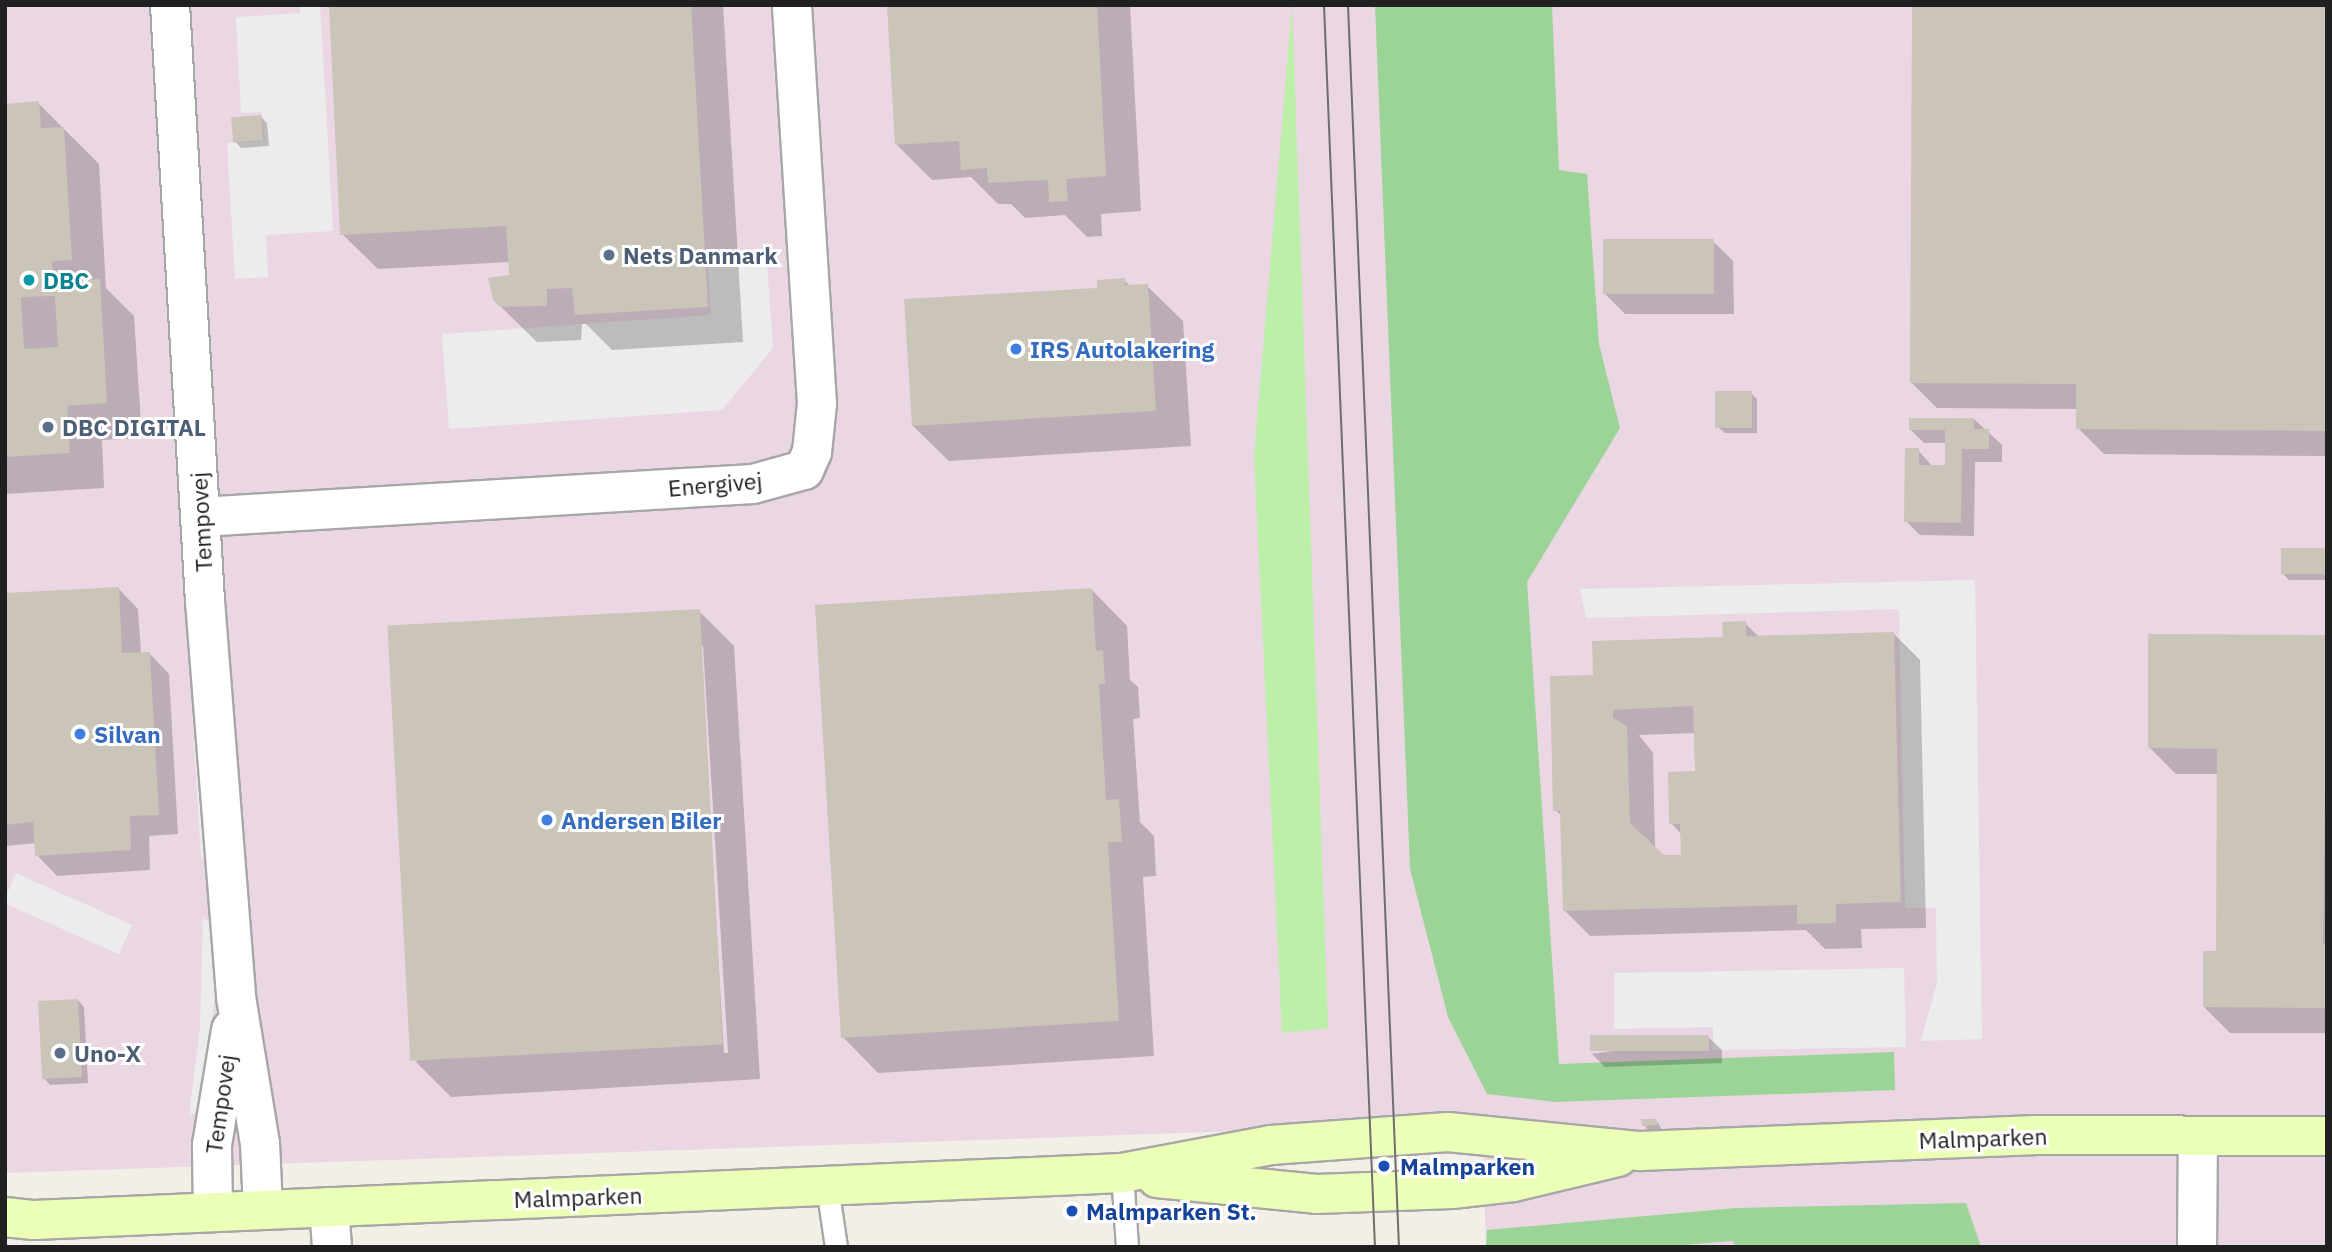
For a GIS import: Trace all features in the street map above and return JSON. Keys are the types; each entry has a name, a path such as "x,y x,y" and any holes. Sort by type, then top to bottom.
{"street":[{"name":"Tempovej","path":"170,5 200,517 236,997 260,1143 263,1210"},
{"name":"Energivej","path":"200,517 753,484 804,470 812,452 817,404 792,5"},
{"name":"Tempovej","path":"213,1212 212,1145 236,997"},
{"name":"Malmparken","path":"15,1221 1122,1173 1316,1139 1448,1132 1640,1151 2037,1135 2327,1136"},
{"path":"2197,1247 2198,1136"},
{"name":"Malmparken","path":"1122,1173 1316,1194 1451,1189 1513,1182 1640,1151"},
{"path":"329,1207 332,1247"}],"lane":[{"path":"1122,1173 1127,1247"},
{"path":"827,1186 836,1247"}],"shaded area":[{"path":"5,5 2327,5 2327,1247 1486,1247 1482,1123 5,1173"},
{"path":"300,5 320,5 333,231 266,235 268,277 235,279 227,143 265,141 262,112 241,113 236,17 300,13"},
{"path":"766,250 773,348 722,410 449,429 442,334 711,315 707,254"},
{"path":"1975,580 1982,1039 1921,1041 1937,982 1936,908 1905,908 1899,609 1586,618 1580,589"},
{"path":"187,627 194,635 211,849 201,859"},
{"path":"16,873 132,925 119,954 5,903"},
{"path":"203,918 213,925 217,975 203,1108 189,1116 200,1027"},
{"path":"1904,968 1906,1047 1713,1050 1713,1027 1614,1029 1614,973"}],"green space":[{"path":"1292,5 1328,1028 1282,1033 1254,457"},
{"path":"1375,5 1552,5 1559,170 1587,174 1599,344 1620,428 1527,582 1559,1064 1894,1052 1895,1090 1555,1102 1487,1094 1448,1017 1410,869"},
{"path":"1966,1203 1981,1247 1737,1247 1732,1241 1659,1247 1486,1247 1487,1230 1736,1208"}],"building":[{"path":"329,5 691,5 708,307 575,315 572,288 547,289 547,306 500,307 493,300 488,278 509,275 506,226 340,235"},
{"path":"887,5 1097,5 1106,176 1066,179 1068,201 1049,202 1048,180 988,183 987,168 961,170 959,141 895,145"},
{"path":"1912,5 2327,5 2327,431 2076,429 2076,384 1910,383"},
{"name":"DBC","path":"39,101 41,128 64,127 72,260 52,261 53,282 100,279 107,403 67,406 70,453 5,457 5,104","holes":["55,296 58,347 24,349 21,297"]},
{"path":"261,115 263,140 233,143 231,118"},
{"path":"1603,239 1714,239 1714,294 1603,294"},
{"path":"1125,278 1125,285 1148,284 1156,411 912,426 904,299 1097,288 1097,280"},
{"path":"1715,391 1752,391 1752,428 1715,428"},
{"path":"1909,418 1974,418 1974,429 1989,429 1989,449 1962,449 1961,523 1904,522 1905,448 1919,448 1919,465 1945,465 1945,430 1909,430"},
{"path":"2281,548 2327,548 2327,574 2281,574"},
{"name":"Silvan","path":"119,587 122,653 150,652 159,815 130,816 131,850 35,856 33,822 5,825 5,593"},
{"path":"1092,588 1096,651 1103,650 1105,684 1099,684 1106,800 1119,799 1122,842 1108,842 1119,1021 841,1038 815,605"},
{"path":"700,609 723,1044 410,1061 387,625"},
{"path":"1746,621 1746,636 1894,632 1901,902 1836,904 1836,923 1797,924 1797,905 1563,911 1560,811 1553,811 1550,676 1593,675 1592,641 1723,637 1722,622","holes":["1693,706 1695,771 1668,772 1669,824 1680,824 1681,855 1664,855 1630,823 1627,726 1613,718 1613,710"]},
{"path":"2148,634 2327,635 2323,944 2327,944 2327,1008 2203,1007 2203,951 2216,951 2217,749 2148,748"},
{"path":"78,999 82,1077 42,1079 38,1001"},
{"path":"1590,1035 1709,1035 1709,1051 1590,1051"},
{"path":"1641,1119 1657,1119 1657,1125 1642,1126"}],"tram line":[{"path":"1324,5 1375,1247"},
{"path":"1348,5 1399,1247"}],"place":[{"name":"Nets Danmark","path":"609,255"},
{"name":"DBC","path":"29,280"},
{"name":"IRS Autolakering","path":"1016,349"},
{"name":"DBC DIGITAL","path":"48,427"},
{"name":"Silvan","path":"80,734"},
{"name":"Andersen Biler","path":"547,820"},
{"name":"Uno-X","path":"60,1053"},
{"name":"Malmparken","path":"1384,1166"},
{"name":"Malmparken St.","path":"1072,1211"}]}
